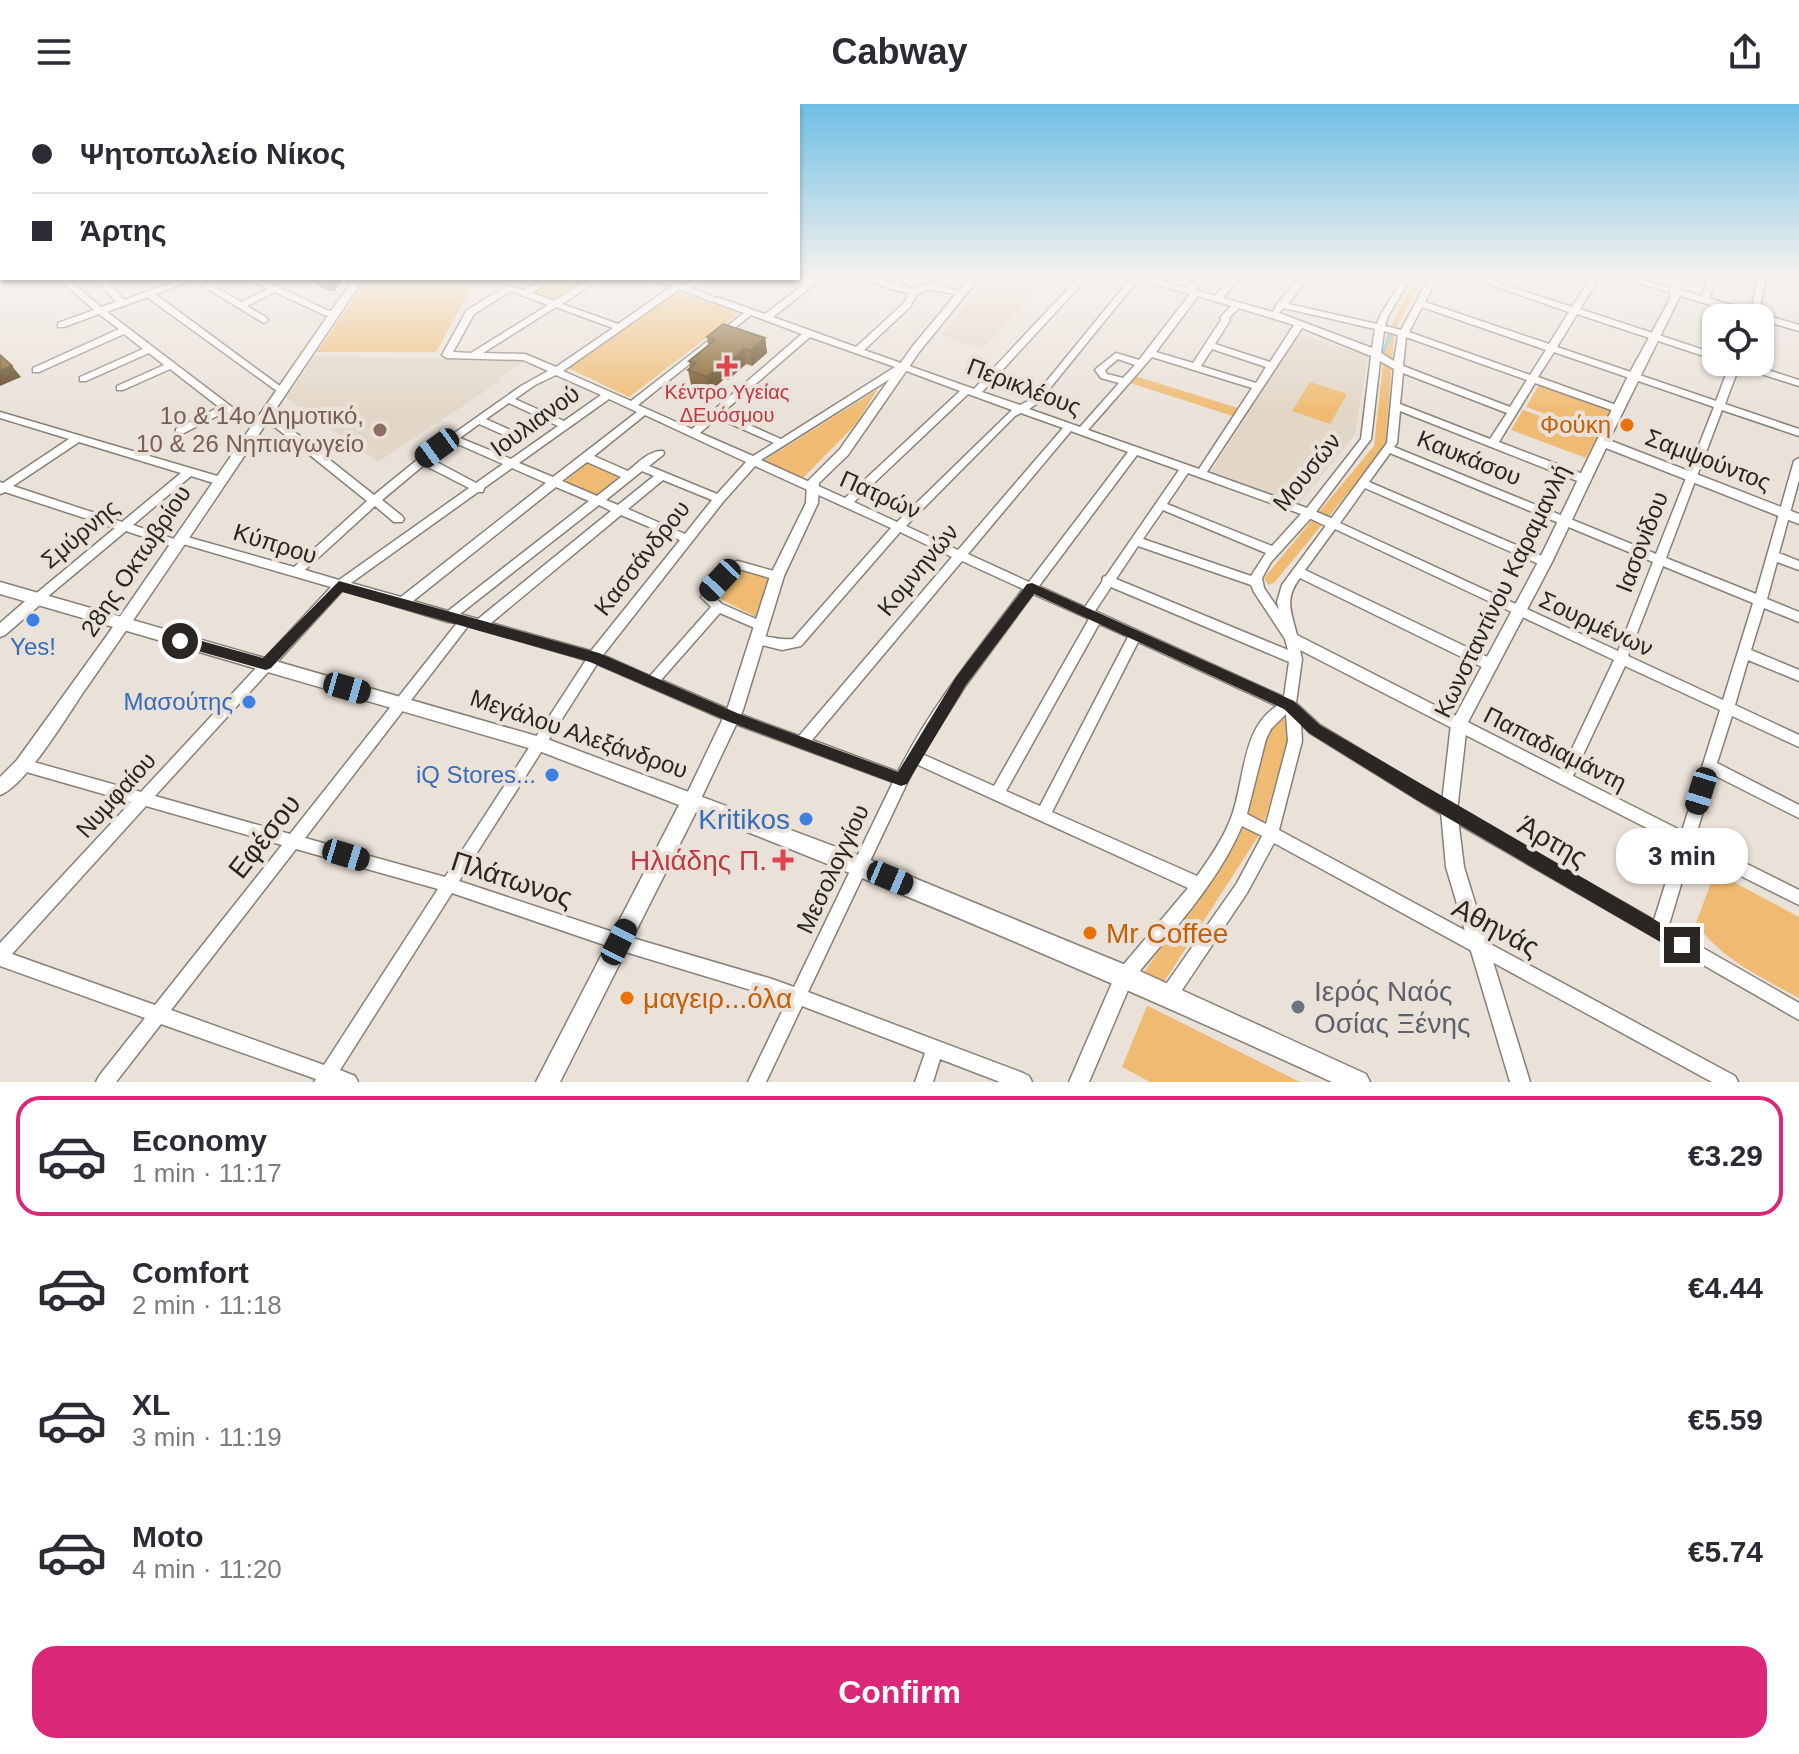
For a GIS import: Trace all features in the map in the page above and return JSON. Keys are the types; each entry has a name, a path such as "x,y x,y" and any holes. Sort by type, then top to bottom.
{"main road":[{"name":"Μεγάλου Αλεξάνδρου","path":"0,588 541,744 861,866 1125,976 1358,1082"},
{"path":"548,1082 692,800"}],"street":[{"path":"61,325 70,322"},
{"path":"114,322 242,420 278,424 398,519"},
{"path":"186,322 281,391"},
{"name":"28ης Οκτωβρίου","path":"0,787 23,765 122,625 329,322"},
{"name":"Πατρών","path":"463,322 447,355 525,357 1289,705"},
{"path":"474,355 527,322"},
{"path":"605,322 619,327"},
{"path":"295,573 373,499 422,459 541,376 557,371 628,322"},
{"path":"632,405 738,322"},
{"name":"Περικλέους","path":"780,322 1017,410 1310,513 1333,524"},
{"path":"858,350 889,322"},
{"path":"692,800 732,717 777,576 812,503 816,477 844,452 939,322"},
{"path":"846,503 970,392 1040,322"},
{"path":"777,576 746,565 731,568 707,597 718,607 782,645 797,643 898,527 1017,410 1035,401 1102,322"},
{"path":"1081,432 1150,353 1171,322"},
{"path":"1195,367 1225,322"},
{"path":"1291,322 1376,354 1399,368 1512,411"},
{"path":"1350,322 1403,333 1618,409"},
{"name":"Μουσών","path":"1256,582 1257,574 1273,551 1310,513 1366,439 1376,354 1384,322"},
{"path":"1168,996 1242,888 1267,833 1295,741 1289,705 1296,659 1283,602 1286,588 1389,449 1393,439 1403,333 1409,322"},
{"path":"1474,322 1799,433"},
{"path":"1493,443 1568,322"},
{"path":"1608,322 1702,352"},
{"name":"Κωνσταντίνου Καραμανλή","path":"1520,1082 1455,867 1449,811 1459,724 1545,562 1661,322"},
{"path":"1775,322 1799,328"},
{"path":"1201,474 1299,325"},
{"path":"36,370 125,330"},
{"path":"693,433 810,332"},
{"path":"1210,345 1272,366"},
{"path":"83,379 150,349"},
{"path":"1150,353 1258,387"},
{"path":"1123,381 1104,376 1100,370 1116,356 1139,363"},
{"path":"120,388 171,365"},
{"name":"Κασσάνδρου","path":"326,1078 594,657 719,499 753,461 904,366"},
{"path":"1774,375 1799,383"},
{"name":"Ιασoνίδου","path":"1565,778 1621,659 1730,376"},
{"name":"Ιουλιανού","path":"266,665 339,586 608,395"},
{"path":"508,399 566,426"},
{"path":"1396,406 1584,479"},
{"path":"180,431 226,407"},
{"path":"402,603 644,411"},
{"path":"716,414 782,443"},
{"path":"0,415 220,481"},
{"path":"478,419 517,437"},
{"name":"Κομνηνών","path":"802,742 1068,428"},
{"path":"1,488 78,438"},
{"path":"452,438 687,539"},
{"name":"Σαμψούντος","path":"1602,442 1799,519"},
{"name":"Καυκάσου","path":"1389,449 1799,617"},
{"name":"Μεσολογγίου","path":"757,1082 913,756 961,681 1134,451"},
{"path":"448,617 659,453"},
{"path":"588,458 627,475"},
{"path":"422,459 479,489"},
{"path":"639,466 719,499"},
{"path":"1659,931 1798,468"},
{"path":"998,793 1092,615 1107,580 1185,469"},
{"name":"Σμύρνης","path":"0,631 189,472"},
{"name":"Εφέσου","path":"105,1082 401,703 472,623 621,511 662,475"},
{"path":"1362,483 1545,562"},
{"name":"Κύπρου","path":"1,488 122,527 594,657 732,717 901,779"},
{"path":"1160,505 1273,551"},
{"name":"Σουρμένων","path":"1333,524 1799,741"},
{"path":"1135,541 1256,582 1291,638"},
{"path":"1772,555 1799,566"},
{"path":"1297,571 1491,665"},
{"path":"1107,580 1296,659"},
{"path":"651,683 718,607"},
{"path":"1044,813 1135,635"},
{"name":"Παπαδιαμάντη","path":"1291,638 1799,898"},
{"path":"1743,652 1799,676"},
{"name":"Νυμφαίου","path":"0,956 266,665"},
{"path":"1079,1082 1125,976 1222,854 1242,818 1264,724 1276,711 1289,705"},
{"name":"Άρτης","path":"1289,705 1315,729 1449,811 1799,1012"},
{"path":"913,756 1197,884"},
{"name":"Πλάτωνος","path":"23,765 449,885 619,942 799,996 1023,1082"},
{"path":"1709,766 1799,812"},
{"name":"Αθηνάς","path":"1242,818 1729,1082"},
{"path":"0,956 326,1078 349,1082"},
{"path":"924,1082 935,1049"}],"shaded area":[{"path":"338,322 453,322 436,352 317,352"},
{"path":"634,322 728,322 629,397 568,368"},
{"path":"953,322 1007,322 982,349 942,335"},
{"path":"1393,322 1399,322 1394,338 1385,448 1274,583 1268,585 1264,578 1374,446 1386,336"},
{"path":"1299,334 1368,356 1355,434 1299,504 1211,471"},
{"name":"1ο & 14ο Δημοτικό, 10 & 26 Νηπιαγωγείο","path":"315,356 522,362 499,378 502,380 378,462 286,398"},
{"path":"1135,376 1238,408 1233,416 1130,383"},
{"path":"1310,382 1347,394 1330,424 1292,411"},
{"path":"1540,383 1611,408 1598,433 1526,407"},
{"path":"878,389 855,425 802,479 765,460"},
{"path":"1523,410 1597,437 1586,458 1511,430"},
{"path":"589,462 621,476 594,497 563,483"},
{"path":"744,566 769,580 758,618 713,595"},
{"path":"1284,717 1291,732 1261,832 1164,982 1144,972 1202,890 1243,824 1271,723"},
{"path":"1715,872 1799,917 1799,998 1730,957 1696,923"},
{"path":"1147,1006 1300,1082 1150,1082 1122,1067"}],"building":[{"path":"723,324 765,338 750,351 744,349 707,377 688,370 696,363 689,361 715,340 707,337"},
{"path":"0,355 12,366 0,371"}],"waterway":[{"path":"1383,352 1392,331"}],"place":[{"name":"Κέντρο Υγείας ΔΕυόσμου","path":"727,366"},
{"name":"Φούκη","path":"1627,425"},
{"name":"1ο & 14ο Δημοτικό, 10 & 26 Νηπιαγωγείο","path":"380,430"},
{"name":"Yes!","path":"33,620"},
{"name":"Μασούτης","path":"249,702"},
{"name":"iQ Stores...","path":"552,775"},
{"name":"Kritikos","path":"806,819"},
{"name":"Ηλιάδης Π.","path":"783,860"},
{"name":"Mr Coffee","path":"1090,933"},
{"name":"μαγειρ...όλα","path":"627,998"},
{"name":"Ιερός Ναός Οσίας Ξένης","path":"1298,1007"}],"route":[{"path":"180,641 266,665 339,586 594,657 732,717 901,779 961,681 1032,588 1289,705 1315,729 1422,795 1682,945"}]}
